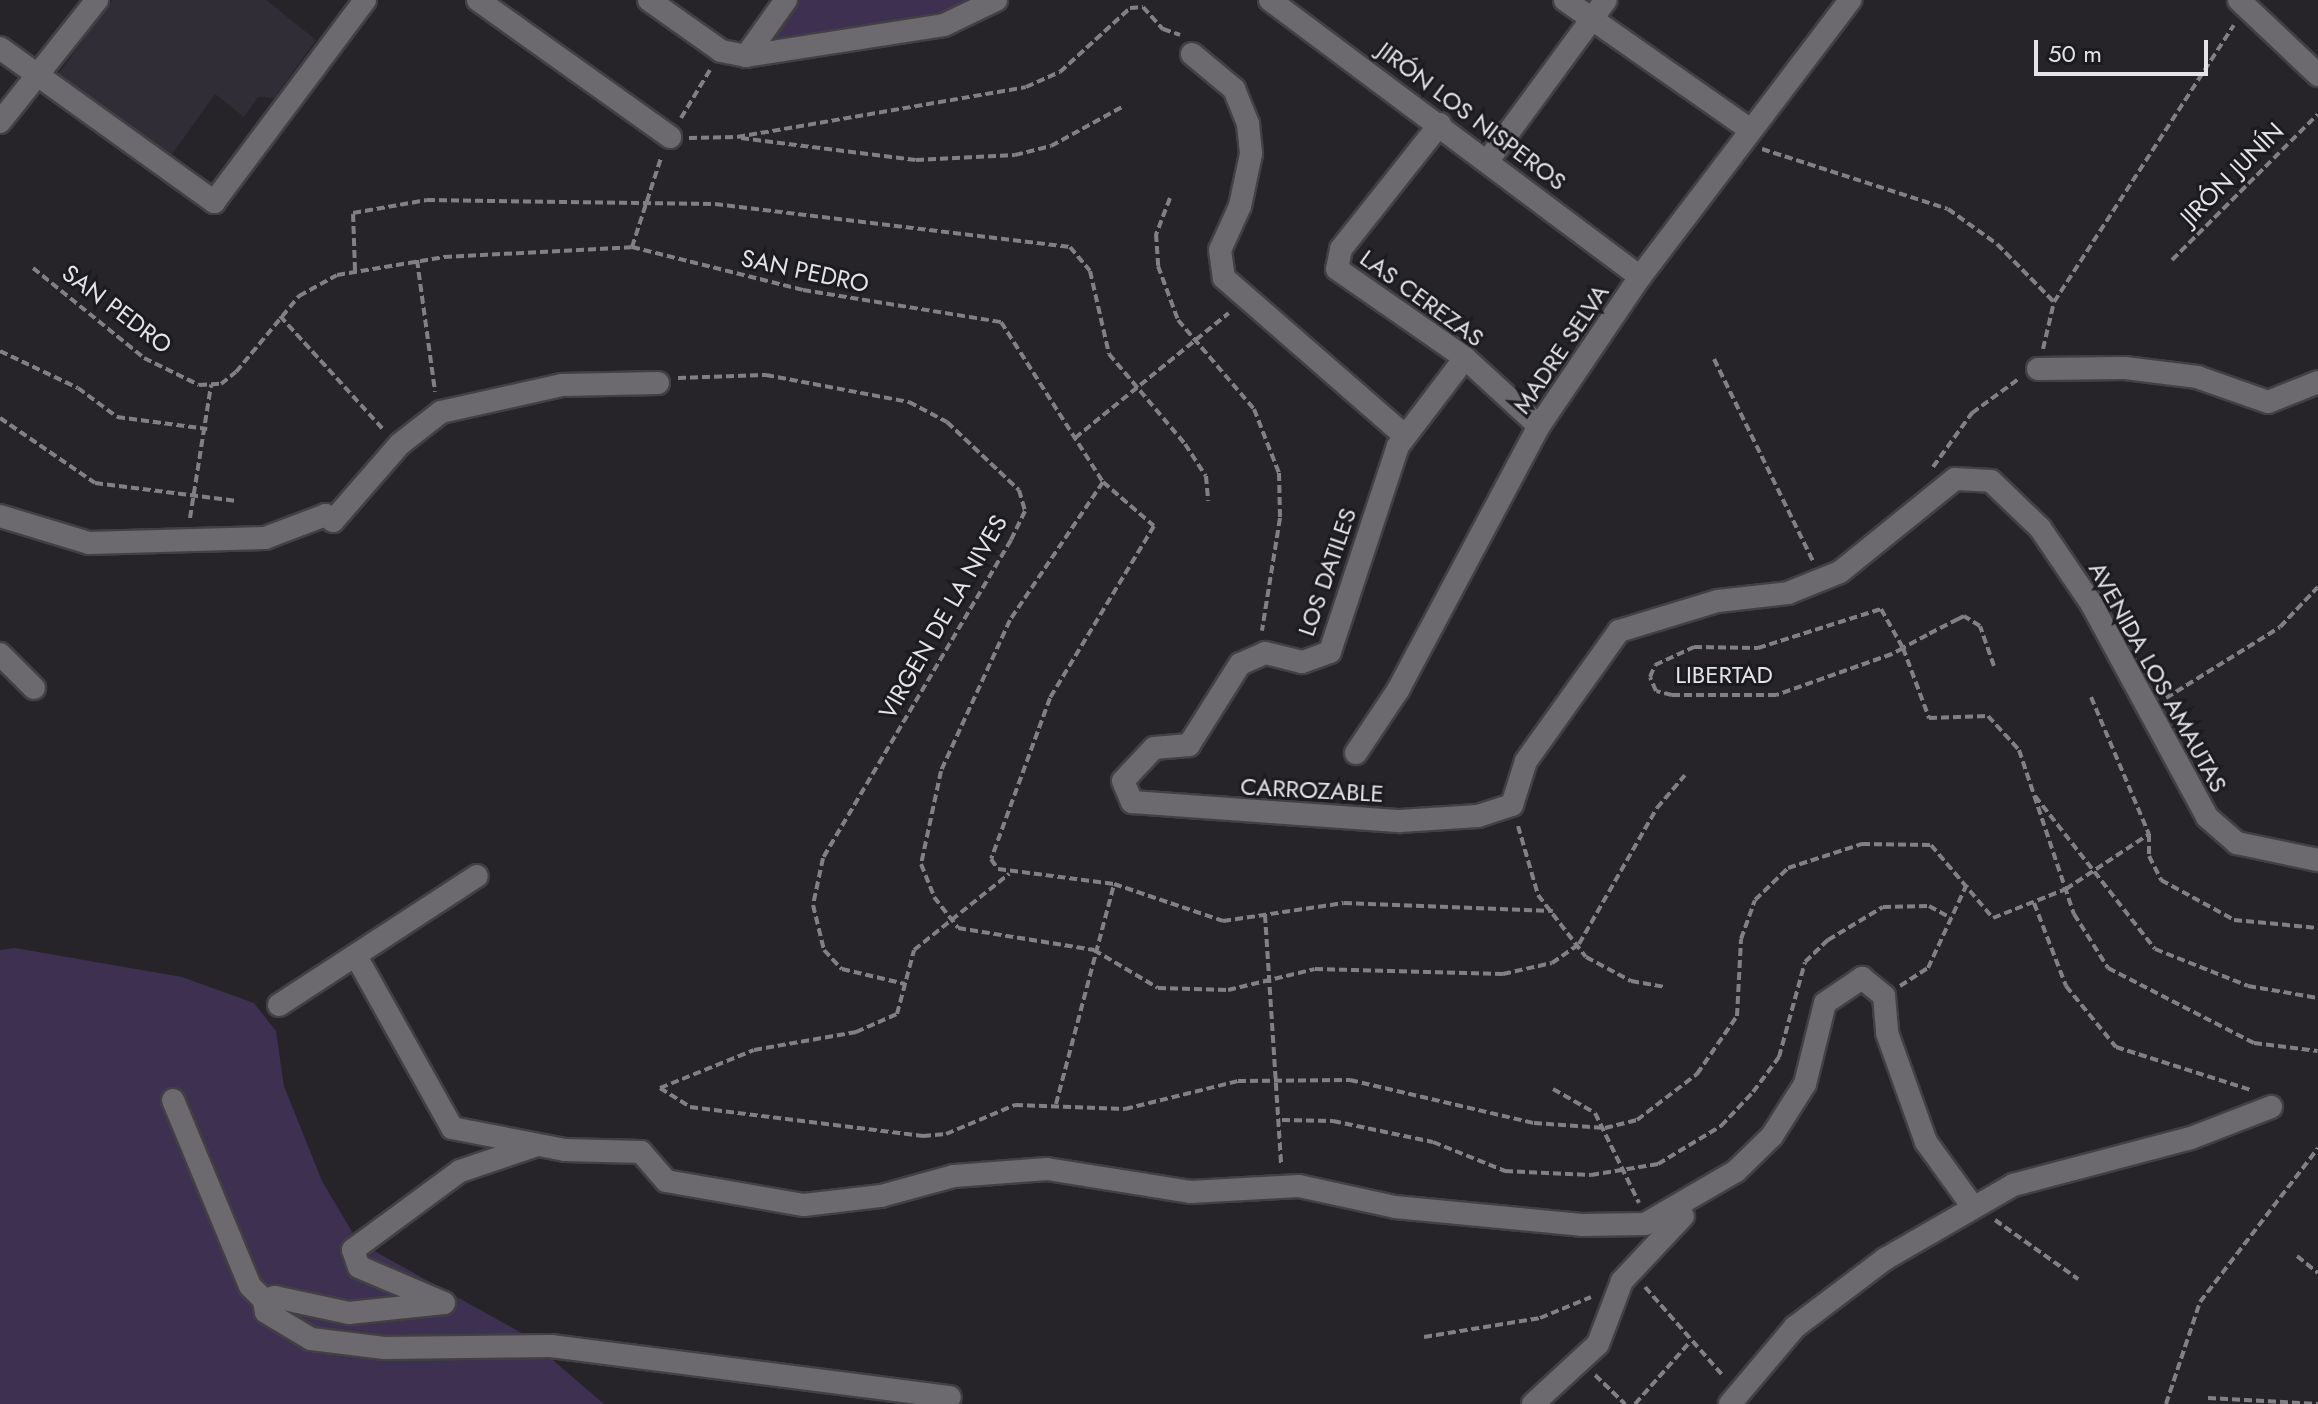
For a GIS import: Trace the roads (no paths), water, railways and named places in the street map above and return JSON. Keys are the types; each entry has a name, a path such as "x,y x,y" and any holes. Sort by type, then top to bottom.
{"street":[{"path":"0,122 97,0"},
{"path":"0,48 208,201 224,198 365,0"},
{"path":"478,0 670,137"},
{"path":"649,0 721,51 746,56 944,25 988,3"},
{"path":"746,56 786,0"},
{"name":"JIRÓN LOS NISPEROS","path":"1270,0 1489,159 1640,277"},
{"path":"1565,0 1746,136"},
{"path":"1489,159 1606,0"},
{"name":"MADRE SELVA","path":"1356,753 1398,690 1539,426 1640,277 1850,0"},
{"path":"2246,2 2318,75"},
{"path":"1192,54 1234,89 1248,124 1245,184 1219,264 1245,297 1404,435"},
{"name":"LAS CEREZAS","path":"1440,124 1341,249 1337,269 1465,358 1539,426"},
{"name":"LOS DATILES","path":"1123,781 1154,748 1189,745 1240,664 1265,653 1302,662 1330,652 1404,435 1465,358"},
{"path":"2038,369 2125,368 2197,377 2268,402 2318,382"},
{"path":"0,516 89,543 265,538 326,515 333,521 400,444 441,412 562,385 658,383"},
{"name":"AVENIDA LOS AMAUTAS","path":"1512,805 1526,761 1619,631 1718,601 1788,593 1871,551 1955,479 1991,481 2040,528 2149,706 2222,835 2268,853 2318,860"},
{"path":"0,654 34,688"},
{"name":"CARROZABLE","path":"1123,781 1132,802 1264,814 1400,821 1478,816 1512,805"},
{"path":"279,1005 477,876"},
{"path":"356,956 452,1128 538,1145 641,1152 666,1181 804,1205 881,1196 954,1176 1047,1169 1190,1192 1280,1186 1497,1218 1645,1224 1736,1171"},
{"path":"1533,1404 1580,1362 1611,1321 1627,1275 1772,1136 1805,1084 1833,991 1862,978 1884,996 1887,1033 1926,1142 1973,1207"},
{"path":"173,1100 250,1286 264,1300 272,1320 311,1339 384,1348 551,1346 950,1397"},
{"path":"1733,1397 1795,1327 1885,1259 2013,1185 2191,1138 2271,1107"},
{"path":"264,1300 349,1313 444,1303 359,1267 353,1250 460,1171 538,1145"}]}
